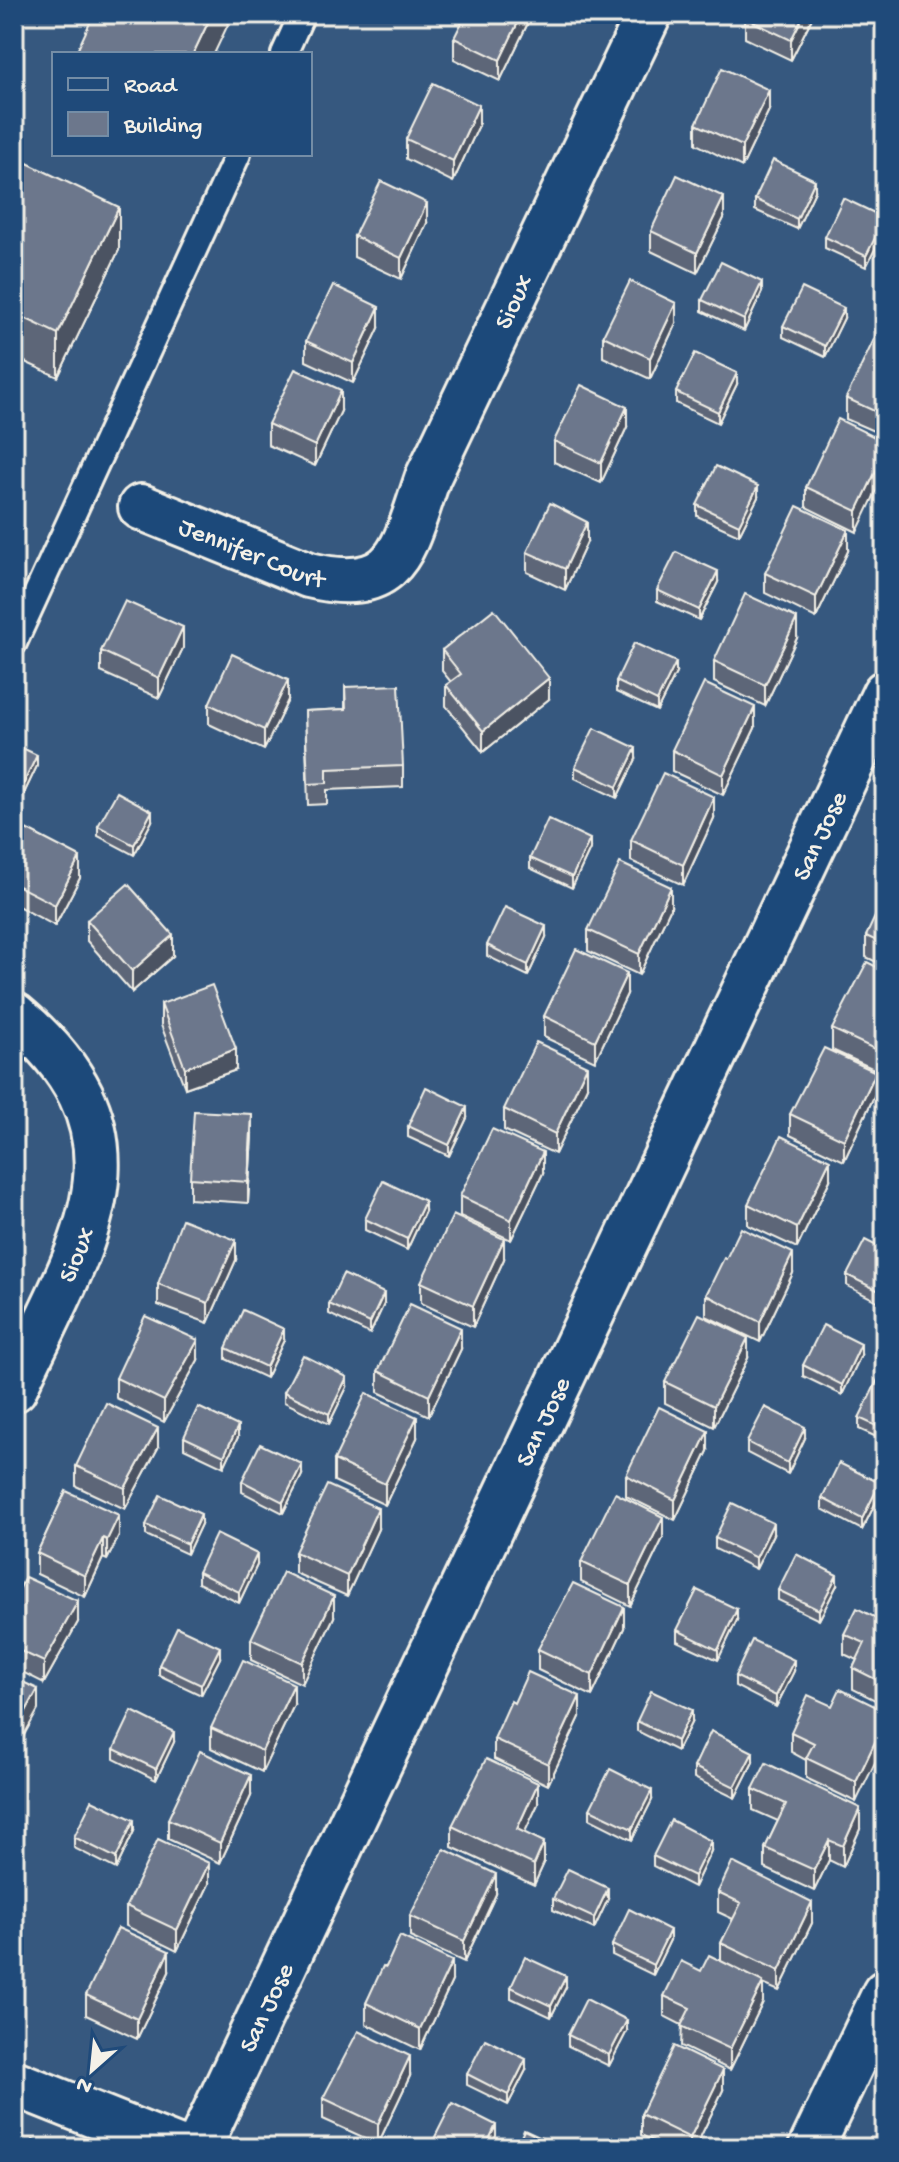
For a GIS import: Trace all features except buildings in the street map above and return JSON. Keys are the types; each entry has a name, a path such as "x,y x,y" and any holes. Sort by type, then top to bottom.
{"street":[{"name":"Sioux","path":"368,581 390,567 403,548 428,477 649,14"},
{"name":"Jennifer Court","path":"141,507 309,575 338,582 368,581"},
{"name":"San Jose","path":"198,2148 885,693"},
{"name":"Sioux","path":"14,1015 61,1060 89,1111 97,1144 96,1200 85,1236 14,1389"},
{"path":"811,2148 885,1993"},
{"path":"14,2083 177,2148"}],"lane":[{"path":"285,52 302,14"},
{"path":"14,643 237,156"}]}
